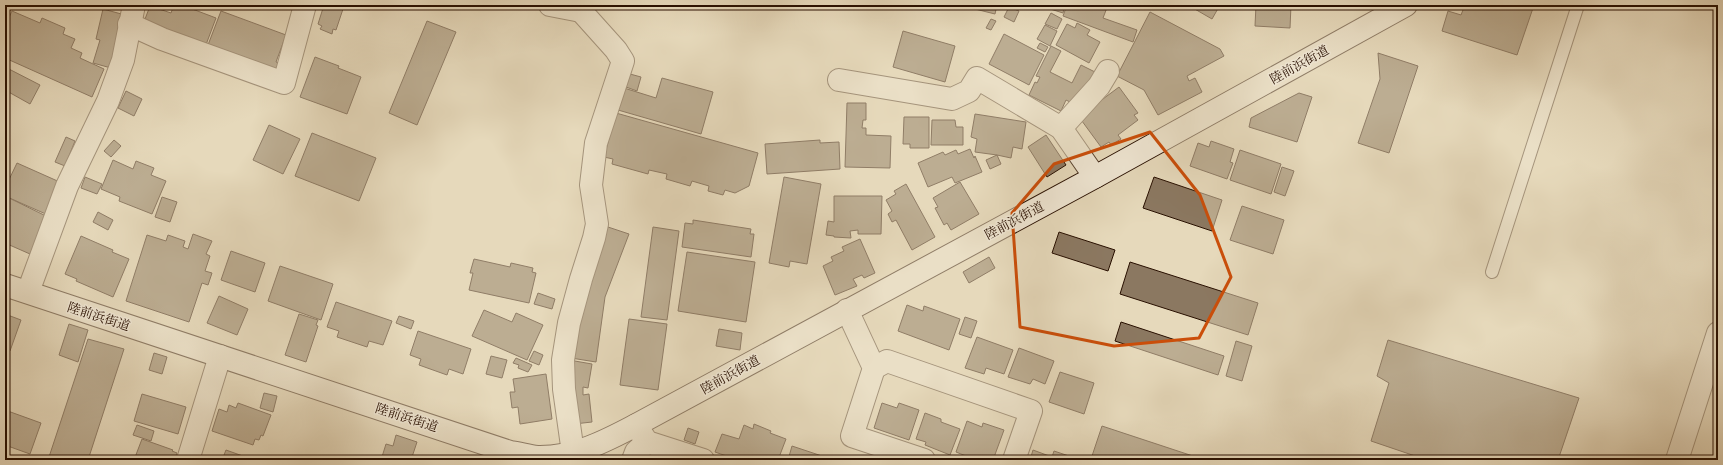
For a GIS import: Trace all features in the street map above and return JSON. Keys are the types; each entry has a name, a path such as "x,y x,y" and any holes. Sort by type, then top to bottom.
{"street":[{"path":"28,292 67,186 108,100 123,60 132,15 162,39 284,83 305,5"},
{"path":"550,5 581,8 616,50 623,61 596,143 591,186 597,224 569,323 563,360 564,389 573,453"},
{"name":"陸前浜街道","path":"5,285 510,452 538,457 573,453 604,442 642,434 847,310 1094,177 1406,5"},
{"path":"1061,128 1099,86 1108,71"},
{"path":"839,80 952,99 969,91 977,78 1061,128 1094,177"},
{"path":"847,310 874,368 852,436 875,452 924,460"},
{"path":"1677,460 1718,333"},
{"path":"188,460 220,356"},
{"path":"874,368 887,361 1030,411 1014,460"},
{"path":"633,460 642,434 703,460"}],"lane":[{"path":"1492,272 1578,5"}],"highlighted area":[{"path":"1150,132 1200,195 1231,277 1199,338 1114,346 1020,327 1012,213 1054,164"}],"building":[{"path":"174,5 188,5 187,7 216,18 204,50 142,27 150,6 171,13"},
{"path":"324,5 332,5 343,9 336,30 333,29 332,34 320,29 322,26 318,24"},
{"path":"959,5 997,5 995,14"},
{"path":"1044,5 1065,5 1063,13 1044,7"},
{"path":"1067,5 1108,5 1103,18 1137,30 1133,42 1063,16"},
{"path":"1195,5 1220,5 1212,19 1193,8"},
{"path":"1256,5 1291,5 1290,28 1255,26"},
{"path":"1465,5 1490,5 1503,9 1505,5 1525,5 1533,8 1517,55 1442,31 1448,11 1461,15"},
{"path":"1009,7 1019,11 1014,22 1004,17"},
{"path":"103,9 125,15 111,68 93,63 100,40 96,39"},
{"path":"12,11 40,23 42,18 65,28 63,34 75,39 71,48 82,53 80,58 104,69 92,97 5,58 5,26"},
{"path":"221,11 286,35 276,62 279,63 276,70 208,45"},
{"path":"1150,12 1220,49 1224,56 1187,76 1189,81 1195,78 1202,92 1158,115 1144,90 1117,76"},
{"path":"1051,13 1062,19 1057,29 1045,24"},
{"path":"991,19 996,21 991,30 986,28"},
{"path":"427,21 456,32 417,125 389,113"},
{"path":"1077,23 1090,30 1087,35 1100,42 1089,63 1056,45 1067,24 1075,28"},
{"path":"1045,25 1057,31 1050,46 1037,39"},
{"path":"903,31 955,46 945,82 893,67"},
{"path":"1004,34 1044,55 1029,85 989,64"},
{"path":"1040,43 1048,47 1045,52 1037,48"},
{"path":"1051,46 1061,51 1050,72 1072,83 1081,65 1099,74 1076,105 1066,100 1061,111 1029,95 1035,82 1037,83 1040,77 1036,76"},
{"path":"1378,53 1418,66 1389,153 1358,143 1380,79"},
{"path":"315,57 339,66 338,68 361,77 347,114 300,97"},
{"path":"5,67 40,85 30,104 5,90"},
{"path":"630,74 641,77 637,91 626,87"},
{"path":"662,78 713,92 701,134 618,110 624,88 656,98"},
{"path":"1119,87 1138,113 1134,115 1138,120 1118,135 1121,139 1111,145 1109,142 1101,147 1079,117"},
{"path":"126,91 142,99 134,116 118,108"},
{"path":"1299,93 1312,97 1297,142 1249,127 1251,118"},
{"path":"847,103 866,103 866,120 863,120 862,128 866,128 866,135 891,136 890,168 845,167"},
{"path":"616,113 758,153 749,186 735,193 725,190 723,195 708,191 709,186 692,181 690,186 666,179 667,174 649,170 648,174 612,164 613,159 604,157"},
{"path":"975,114 1026,122 1022,149 1013,147 1011,158 975,152 977,139 971,137"},
{"path":"904,117 929,117 929,148 910,148 910,144 903,144"},
{"path":"932,120 955,120 956,127 963,127 963,145 931,145"},
{"path":"269,125 300,139 283,174 253,160"},
{"path":"312,133 376,158 359,201 295,176"},
{"path":"1046,135 1066,165 1047,177 1028,147"},
{"path":"66,137 75,141 65,166 55,162"},
{"path":"114,140 121,146 111,157 104,151"},
{"path":"820,140 820,143 839,142 840,169 767,174 765,144"},
{"path":"1211,141 1234,149 1230,162 1233,163 1227,179 1190,166 1198,143 1209,147"},
{"path":"970,149 982,172 955,183 952,177 928,187 918,163 943,152 945,155 956,150 958,154"},
{"path":"1240,150 1281,164 1271,194 1230,180"},
{"path":"997,155 1001,164 990,169 986,160"},
{"path":"113,160 133,169 136,161 154,168 151,175 166,181 152,214 119,201 120,197 101,189"},
{"path":"17,163 62,183 48,215 5,196 5,188"},
{"path":"1282,167 1294,171 1285,196 1274,192"},
{"path":"85,177 102,184 97,194 81,188"},
{"path":"784,177 821,184 807,264 790,261 789,267 769,263"},
{"path":"1154,177 1222,200 1212,231 1143,208"},
{"path":"960,182 979,214 951,230 947,223 944,225 935,208 938,207 933,198"},
{"path":"906,184 935,237 912,250 896,220 892,222 888,214 892,211 886,200 896,194 894,191"},
{"path":"5,196 48,217 30,254 5,243"},
{"path":"834,196 882,196 881,234 858,234 858,230 850,231 851,238 826,235 828,221 834,222"},
{"path":"162,197 177,202 170,222 155,217"},
{"path":"1242,206 1284,220 1273,254 1230,240"},
{"path":"98,212 113,220 108,230 93,222"},
{"path":"693,220 751,229 750,234 754,234 751,257 682,247 685,223 693,224"},
{"path":"605,226 629,234 605,297 596,362 571,358"},
{"path":"653,227 679,231 667,320 641,317"},
{"path":"1059,232 1115,250 1108,271 1052,253"},
{"path":"193,234 212,241 206,254 210,256 205,271 212,273 208,285 202,283 189,322 126,301 147,235 166,241 168,235 185,241 183,247 188,249"},
{"path":"81,236 113,250 112,252 129,259 113,297 76,281 77,279 65,274"},
{"path":"860,239 875,273 864,278 862,275 853,279 857,286 835,295 823,266 833,261 831,257 844,251 842,247"},
{"path":"231,251 265,263 255,292 221,280"},
{"path":"687,252 755,262 746,322 678,311"},
{"path":"989,257 995,268 969,283 963,272"},
{"path":"474,259 510,267 511,263 533,268 532,272 536,273 529,303 469,290 473,273 470,273"},
{"path":"1130,262 1258,303 1248,335 1120,294"},
{"path":"280,266 333,284 321,320 268,301"},
{"path":"538,293 555,299 552,309 534,304"},
{"path":"219,296 248,309 237,335 207,323"},
{"path":"336,302 392,321 383,345 369,341 367,347 337,337 339,331 327,327"},
{"path":"907,305 923,311 924,306 960,319 949,350 898,331"},
{"path":"484,310 512,322 516,313 543,325 527,360 472,336"},
{"path":"5,314 21,320 10,351 5,350"},
{"path":"299,314 318,320 316,325 318,326 306,362 285,355"},
{"path":"399,316 414,321 411,329 396,323"},
{"path":"965,317 977,321 971,338 959,334"},
{"path":"629,319 667,324 658,390 620,385"},
{"path":"1121,322 1224,356 1218,375 1115,341"},
{"path":"69,324 88,330 78,362 59,355"},
{"path":"719,329 742,333 740,350 716,346"},
{"path":"418,331 471,349 463,374 449,369 447,375 419,365 421,359 410,355"},
{"path":"977,337 1013,350 1004,374 986,368 984,374 965,368"},
{"path":"88,339 124,349 88,460 48,460"},
{"path":"1388,340 1579,398 1558,460 1427,460 1371,441 1389,383 1377,376"},
{"path":"1236,341 1252,346 1242,381 1226,376"},
{"path":"1019,348 1054,361 1045,384 1033,379 1030,384 1008,377"},
{"path":"534,351 543,355 539,365 529,361"},
{"path":"154,353 167,357 162,374 149,370"},
{"path":"491,356 507,360 502,378 486,374"},
{"path":"516,358 532,365 528,372 518,368 519,365 513,363"},
{"path":"569,360 592,364 588,388 583,387 583,395 589,394 592,422 574,424"},
{"path":"1060,372 1094,383 1084,414 1049,402"},
{"path":"546,374 552,419 520,424 518,407 512,408 510,392 515,392 513,379"},
{"path":"264,393 277,396 273,412 260,408"},
{"path":"142,394 186,407 178,434 134,421"},
{"path":"238,403 271,415 263,436 261,435 259,440 255,439 253,445 212,431 219,409 227,412 229,405 236,408"},
{"path":"882,403 897,408 899,403 919,410 909,440 874,428"},
{"path":"5,410 41,423 30,454 5,445"},
{"path":"925,413 941,419 941,422 960,429 950,455 925,445 926,442 916,439"},
{"path":"967,421 982,427 983,423 1004,430 993,460 988,460 977,456 976,460 956,452"},
{"path":"754,424 771,431 770,433 786,439 778,460 738,460 715,452 722,434 739,439 744,425 753,429"},
{"path":"137,425 154,431 151,441 133,435"},
{"path":"1102,426 1205,460 1104,460 1092,456"},
{"path":"688,428 699,432 695,444 684,440"},
{"path":"396,435 417,442 411,460 381,460 386,444 393,446"},
{"path":"142,439 173,450 172,451 177,453 174,460 134,460"},
{"path":"792,446 834,460 788,460"},
{"path":"226,450 254,460 222,460"},
{"path":"1033,450 1052,457 1054,451 1072,457 1071,460 1030,460"}]}
